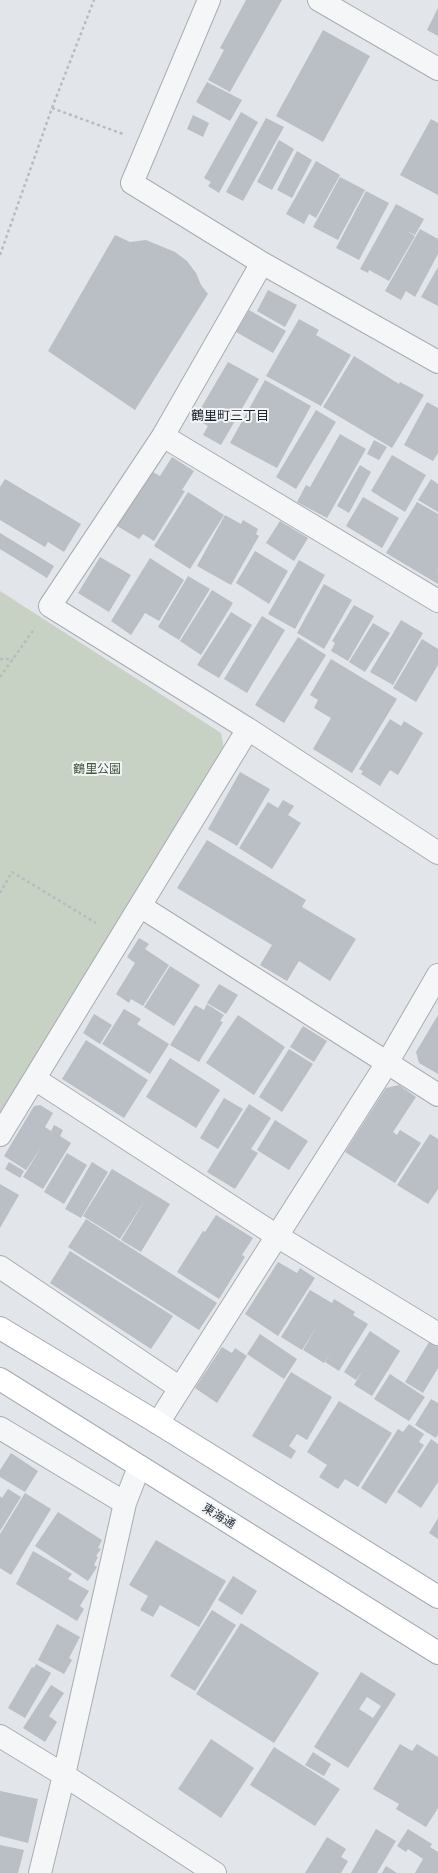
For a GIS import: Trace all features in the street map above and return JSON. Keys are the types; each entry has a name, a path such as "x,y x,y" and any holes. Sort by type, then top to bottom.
{"main road":[{"path":"0,1328 158,1423 438,1597"},
{"name":"東海通","path":"0,1379 438,1653"}],"street":[{"path":"209,0 132,183 262,263 438,362"},
{"path":"319,0 438,70"},
{"path":"262,263 163,436 50,606 248,730 438,853"},
{"path":"163,436 438,601"},
{"path":"0,1135 248,730"},
{"path":"140,906 386,1063 438,1094"},
{"path":"158,1423 386,1063 438,975"},
{"path":"35,1078 277,1236 438,1334"},
{"path":"0,1267 180,1388"},
{"path":"0,1428 125,1503"},
{"path":"40,1873 64,1774 125,1503 139,1467"},
{"path":"0,1736 64,1774 215,1873"}],"path":[{"path":"0,255 52,108 94,0"},
{"path":"52,108 128,136"},
{"path":"0,677 50,606"},
{"path":"0,659 13,659"},
{"path":"0,893 12,872 121,937"}],"green space":[{"name":"鶴里公園","path":"0,591 221,733 224,749 0,1114"}],"building":[{"path":"246,0 282,0 230,92 208,80 224,50 220,48"},
{"path":"438,8 438,36 427,30"},
{"path":"323,30 370,56 323,142 276,116"},
{"path":"207,82 242,100 230,121 196,102"},
{"path":"241,112 258,122 219,193 208,186 211,182 204,178"},
{"path":"193,115 209,123 203,137 187,129"},
{"path":"266,118 284,127 243,201 226,192"},
{"path":"431,119 438,123 438,195 400,175"},
{"path":"279,140 294,149 272,190 257,182"},
{"path":"297,151 312,160 292,198 277,190"},
{"path":"316,161 340,175 316,218 309,214 304,224 286,214"},
{"path":"340,177 365,190 338,240 313,227"},
{"path":"366,191 389,203 359,260 336,248"},
{"path":"396,204 424,219 415,235 405,230 415,236 389,281 369,270 368,273 360,269"},
{"path":"420,229 438,239 438,254 415,297 406,291 401,300 385,291"},
{"path":"115,235 130,242 146,240 175,252 187,261 208,294 135,410 48,351"},
{"path":"438,267 438,306 421,297"},
{"path":"268,290 297,305 285,327 257,311"},
{"path":"249,310 286,331 273,353 236,332"},
{"path":"299,319 319,330 316,335 351,355 321,406 266,376"},
{"path":"354,356 399,384 400,382 424,395 392,448 323,407"},
{"path":"228,362 259,379 221,445 203,435 208,426 201,422 207,412 201,408"},
{"path":"265,380 311,406 277,468 230,443"},
{"path":"427,402 438,408 438,453 433,461 404,445"},
{"path":"316,410 336,422 296,489 276,477"},
{"path":"340,434 366,449 327,518 297,502 306,485 310,487"},
{"path":"374,440 387,447 379,460 367,454"},
{"path":"392,455 426,475 405,512 371,491"},
{"path":"172,457 194,471 182,490 185,491 154,541 143,534 139,539 117,526 151,471 160,476"},
{"path":"360,465 371,472 349,513 337,506"},
{"path":"5,479 81,524 64,552 48,542 45,547 0,520 0,487"},
{"path":"431,479 438,484 438,512 418,500"},
{"path":"188,492 224,515 190,569 154,546"},
{"path":"363,497 399,518 382,548 346,526"},
{"path":"417,502 438,514 438,569 434,577 438,570 438,584 386,553"},
{"path":"225,515 241,524 243,520 258,529 256,534 259,536 231,585 197,566"},
{"path":"280,521 308,538 294,561 266,543"},
{"path":"0,533 54,566 47,578 0,549"},
{"path":"255,551 288,571 269,604 236,583"},
{"path":"100,557 131,575 109,612 78,593"},
{"path":"150,558 184,580 159,621 145,613 131,635 111,621"},
{"path":"299,560 325,575 295,629 268,614"},
{"path":"188,576 210,589 179,640 158,627"},
{"path":"324,584 352,600 324,649 297,633"},
{"path":"212,590 233,603 201,655 180,641"},
{"path":"354,605 374,616 348,661 331,651 335,643 332,641"},
{"path":"231,612 252,625 219,678 197,665"},
{"path":"262,616 285,630 247,693 224,679"},
{"path":"401,620 423,633 393,685 370,672"},
{"path":"373,623 390,633 365,672 349,662"},
{"path":"298,637 326,655 284,723 255,705"},
{"path":"422,639 438,649 438,665 416,702 393,688"},
{"path":"331,659 397,699 352,773 313,749 331,718 314,708 318,700 310,695"},
{"path":"390,719 401,726 404,721 423,733 398,775 390,770 380,786 361,774 363,771 359,769"},
{"path":"240,772 270,789 237,846 208,829"},
{"path":"283,800 294,806 288,815 301,823 272,869 239,848 268,802 278,808"},
{"path":"207,840 306,900 302,907 356,939 330,981 299,961 287,981 260,965 272,945 177,888"},
{"path":"139,938 149,944 145,949 169,965 143,1006 131,999 129,1003 116,994 135,963 127,957"},
{"path":"170,966 200,985 174,1026 144,1007"},
{"path":"219,984 238,995 226,1014 207,1003"},
{"path":"207,1004 224,1015 220,1021 223,1022 199,1062 170,1045 195,1005 204,1010"},
{"path":"124,1009 141,1019 137,1024 169,1044 150,1074 102,1044"},
{"path":"94,1014 112,1025 100,1044 83,1033"},
{"path":"238,1015 285,1047 254,1095 206,1063"},
{"path":"438,1015 438,1074 419,1063 416,1052"},
{"path":"303,1026 327,1041 314,1062 290,1047"},
{"path":"86,1040 148,1080 124,1118 62,1079"},
{"path":"289,1049 313,1064 282,1112 259,1097"},
{"path":"170,1058 220,1090 196,1128 146,1097"},
{"path":"399,1085 416,1097 393,1132 397,1135 400,1130 421,1143 395,1183 345,1152 386,1088"},
{"path":"224,1098 243,1109 218,1149 200,1138"},
{"path":"249,1104 271,1118 251,1149 258,1153 235,1189 207,1172"},
{"path":"40,1105 53,1113 45,1127 51,1131 54,1125 63,1130 60,1136 71,1143 43,1189 23,1177 42,1146 26,1170 4,1156 34,1106"},
{"path":"275,1120 308,1141 289,1170 257,1150"},
{"path":"430,1134 438,1139 438,1189 428,1204 397,1185"},
{"path":"67,1153 87,1165 64,1204 44,1192"},
{"path":"9,1162 24,1171 20,1178 5,1169"},
{"path":"92,1162 108,1172 81,1218 65,1209"},
{"path":"112,1169 170,1204 141,1252 121,1240 145,1200 120,1239 83,1216"},
{"path":"0,1184 19,1195 0,1228"},
{"path":"216,1215 253,1238 242,1255 245,1257 219,1299 177,1272 203,1231 205,1232"},
{"path":"86,1219 217,1303 199,1330 68,1247"},
{"path":"70,1251 173,1316 151,1349 50,1283"},
{"path":"278,1262 297,1273 300,1268 315,1278 278,1336 245,1314"},
{"path":"310,1290 332,1303 334,1299 355,1312 353,1315 368,1324 339,1371 325,1362 332,1349 324,1363 303,1350 318,1325 302,1350 281,1337"},
{"path":"370,1331 400,1351 372,1396 354,1385 363,1370 356,1380 344,1372"},
{"path":"260,1334 297,1359 284,1379 247,1354"},
{"path":"429,1342 438,1347 438,1368 423,1393 405,1382"},
{"path":"222,1347 232,1353 235,1348 247,1356 217,1403 195,1388"},
{"path":"291,1372 332,1397 307,1440 297,1434 289,1446 296,1451 291,1459 252,1436"},
{"path":"390,1374 425,1397 409,1421 374,1399"},
{"path":"431,1399 438,1403 438,1434 436,1438 415,1425"},
{"path":"339,1401 392,1433 358,1487 345,1479 338,1489 319,1477 327,1465 307,1452"},
{"path":"409,1424 424,1434 419,1442 424,1445 386,1504 361,1488 398,1429 403,1432"},
{"path":"431,1439 438,1444 438,1482 421,1508 397,1492"},
{"path":"11,1453 38,1471 25,1492 0,1477 0,1470"},
{"path":"8,1489 21,1497 0,1531 0,1496 2,1498"},
{"path":"25,1493 51,1509 11,1575 0,1568 0,1534"},
{"path":"58,1512 102,1540 98,1548 101,1549 96,1556 98,1557 94,1565 97,1567 88,1581 35,1546"},
{"path":"438,1518 438,1539 429,1533"},
{"path":"156,1540 226,1581 199,1627 160,1605 153,1617 140,1610 148,1596 129,1585"},
{"path":"33,1551 72,1574 68,1579 89,1591 80,1606 84,1609 77,1621 16,1584"},
{"path":"233,1576 257,1591 242,1615 218,1600"},
{"path":"212,1610 236,1625 195,1691 170,1676"},
{"path":"241,1623 319,1673 274,1743 196,1694"},
{"path":"57,1624 80,1637 69,1658 72,1660 64,1674 38,1660"},
{"path":"36,1664 51,1673 25,1718 8,1708 32,1667 34,1668"},
{"path":"361,1672 396,1694 348,1768 314,1747","holes":["367,1697 381,1706 373,1718 359,1709"]},
{"path":"51,1685 64,1693 49,1716 57,1722 45,1742 23,1728"},
{"path":"211,1739 254,1768 221,1818 178,1789"},
{"path":"400,1744 412,1751 417,1744 438,1757 438,1808 426,1827 396,1809 399,1804 373,1789"},
{"path":"274,1747 340,1789 315,1826 250,1785"},
{"path":"313,1752 331,1764 324,1776 305,1765"},
{"path":"0,1791 38,1799 28,1843 0,1836"},
{"path":"376,1829 396,1841 377,1873 351,1873"},
{"path":"408,1829 432,1844 430,1847 438,1852 438,1873 415,1873 423,1859 408,1849 406,1852 397,1846"},
{"path":"327,1837 346,1849 341,1857 348,1861 341,1873 305,1873"},
{"path":"0,1845 24,1850 18,1873 0,1873"},
{"path":"386,1866 397,1873 382,1873"}],"district":[{"name":"鶴里町三丁目","path":"230,416"}]}
